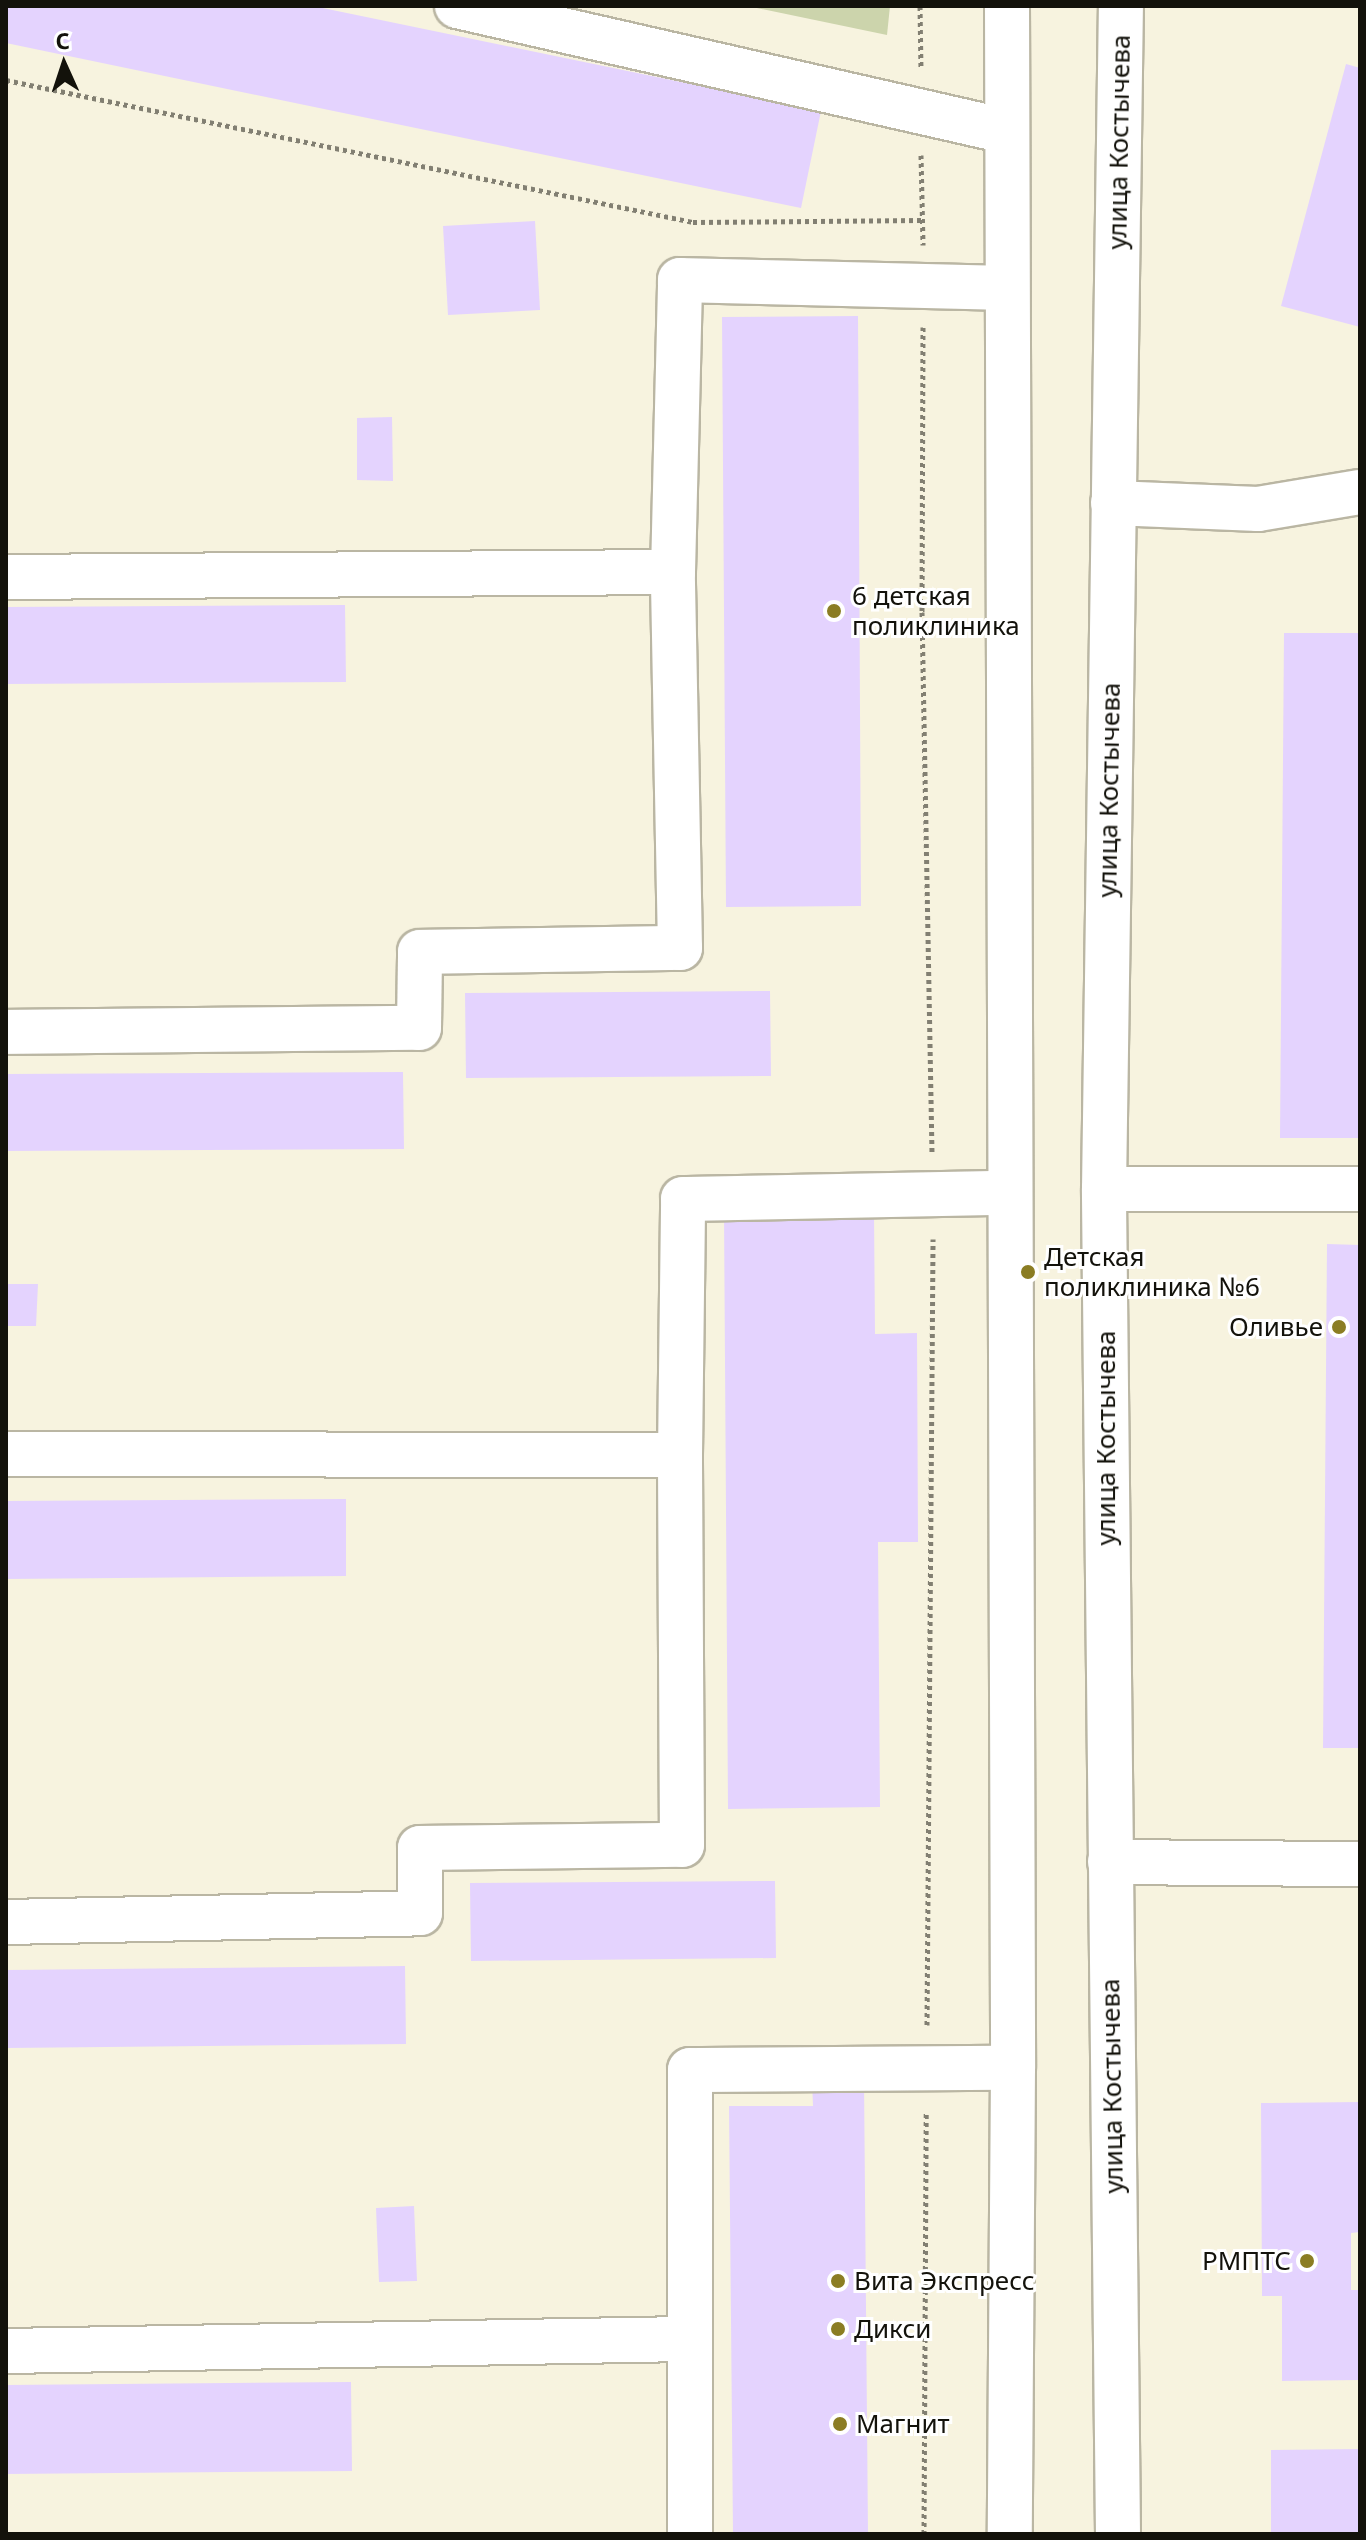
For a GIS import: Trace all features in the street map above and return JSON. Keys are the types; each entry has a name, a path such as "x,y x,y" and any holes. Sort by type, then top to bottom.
{"street":[{"path":"457,6 1006,131"},
{"path":"1007,6 1013,2068 1010,2534"},
{"name":"улица Костычева","path":"1118,2534 1104,1189 1121,6"},
{"path":"6,1032 419,1028 420,952 680,948 673,572 680,280 1006,288"},
{"path":"1113,503 1258,509 1360,492"},
{"path":"6,577 673,572"},
{"path":"1104,1189 1360,1189"},
{"path":"6,1922 420,1913 420,1848 682,1845 680,1455 683,1199 1009,1193"},
{"path":"6,1454 680,1455"},
{"path":"1110,1862 1360,1864"},
{"path":"690,2534 690,2070 1013,2068"},
{"path":"6,2351 689,2339"}],"path":[{"path":"920,6 922,612 933,1194 924,2534"},
{"path":"6,80 693,222 922,220"}],"green space":[{"path":"747,6 890,6 887,35"}],"building":[{"path":"6,6 313,6 821,111 801,208 6,43"},
{"path":"1346,64 1360,68 1360,327 1281,306"},
{"path":"535,221 540,310 448,315 443,226"},
{"path":"858,316 861,906 726,907 722,317"},
{"path":"392,417 393,481 357,480 357,418"},
{"path":"345,605 346,682 6,684 6,607"},
{"path":"1284,633 1360,633 1360,1138 1280,1138"},
{"path":"770,991 771,1076 466,1078 465,993"},
{"path":"403,1072 404,1149 6,1151 6,1074"},
{"path":"874,1212 875,1334 917,1333 918,1542 878,1542 880,1807 728,1809 724,1213"},
{"path":"1327,1244 1360,1245 1360,1748 1323,1748"},
{"path":"6,1284 38,1284 36,1326 6,1326"},
{"path":"346,1499 346,1576 6,1579 6,1501"},
{"path":"775,1881 776,1958 471,1961 470,1883"},
{"path":"405,1966 406,2044 6,2048 6,1970"},
{"path":"864,2080 868,2534 733,2534 729,2106 813,2106 812,2081"},
{"name":"РМПТС","path":"1360,2102 1360,2232 1351,2233 1351,2290 1360,2290 1360,2380 1282,2381 1282,2296 1262,2296 1261,2103"},
{"path":"414,2206 417,2281 379,2282 376,2208"},
{"path":"351,2382 352,2471 6,2474 6,2385"},
{"path":"1360,2449 1360,2534 1271,2534 1271,2450"}],"place":[{"name":"6 детская поликлиника","path":"834,611"},
{"name":"Детская поликлиника №6","path":"1028,1272"},
{"name":"Оливье","path":"1339,1327"},
{"name":"РМПТС","path":"1307,2261"},
{"name":"Вита Экспресс","path":"838,2281"},
{"name":"Дикси","path":"838,2329"},
{"name":"Магнит","path":"840,2424"}]}
